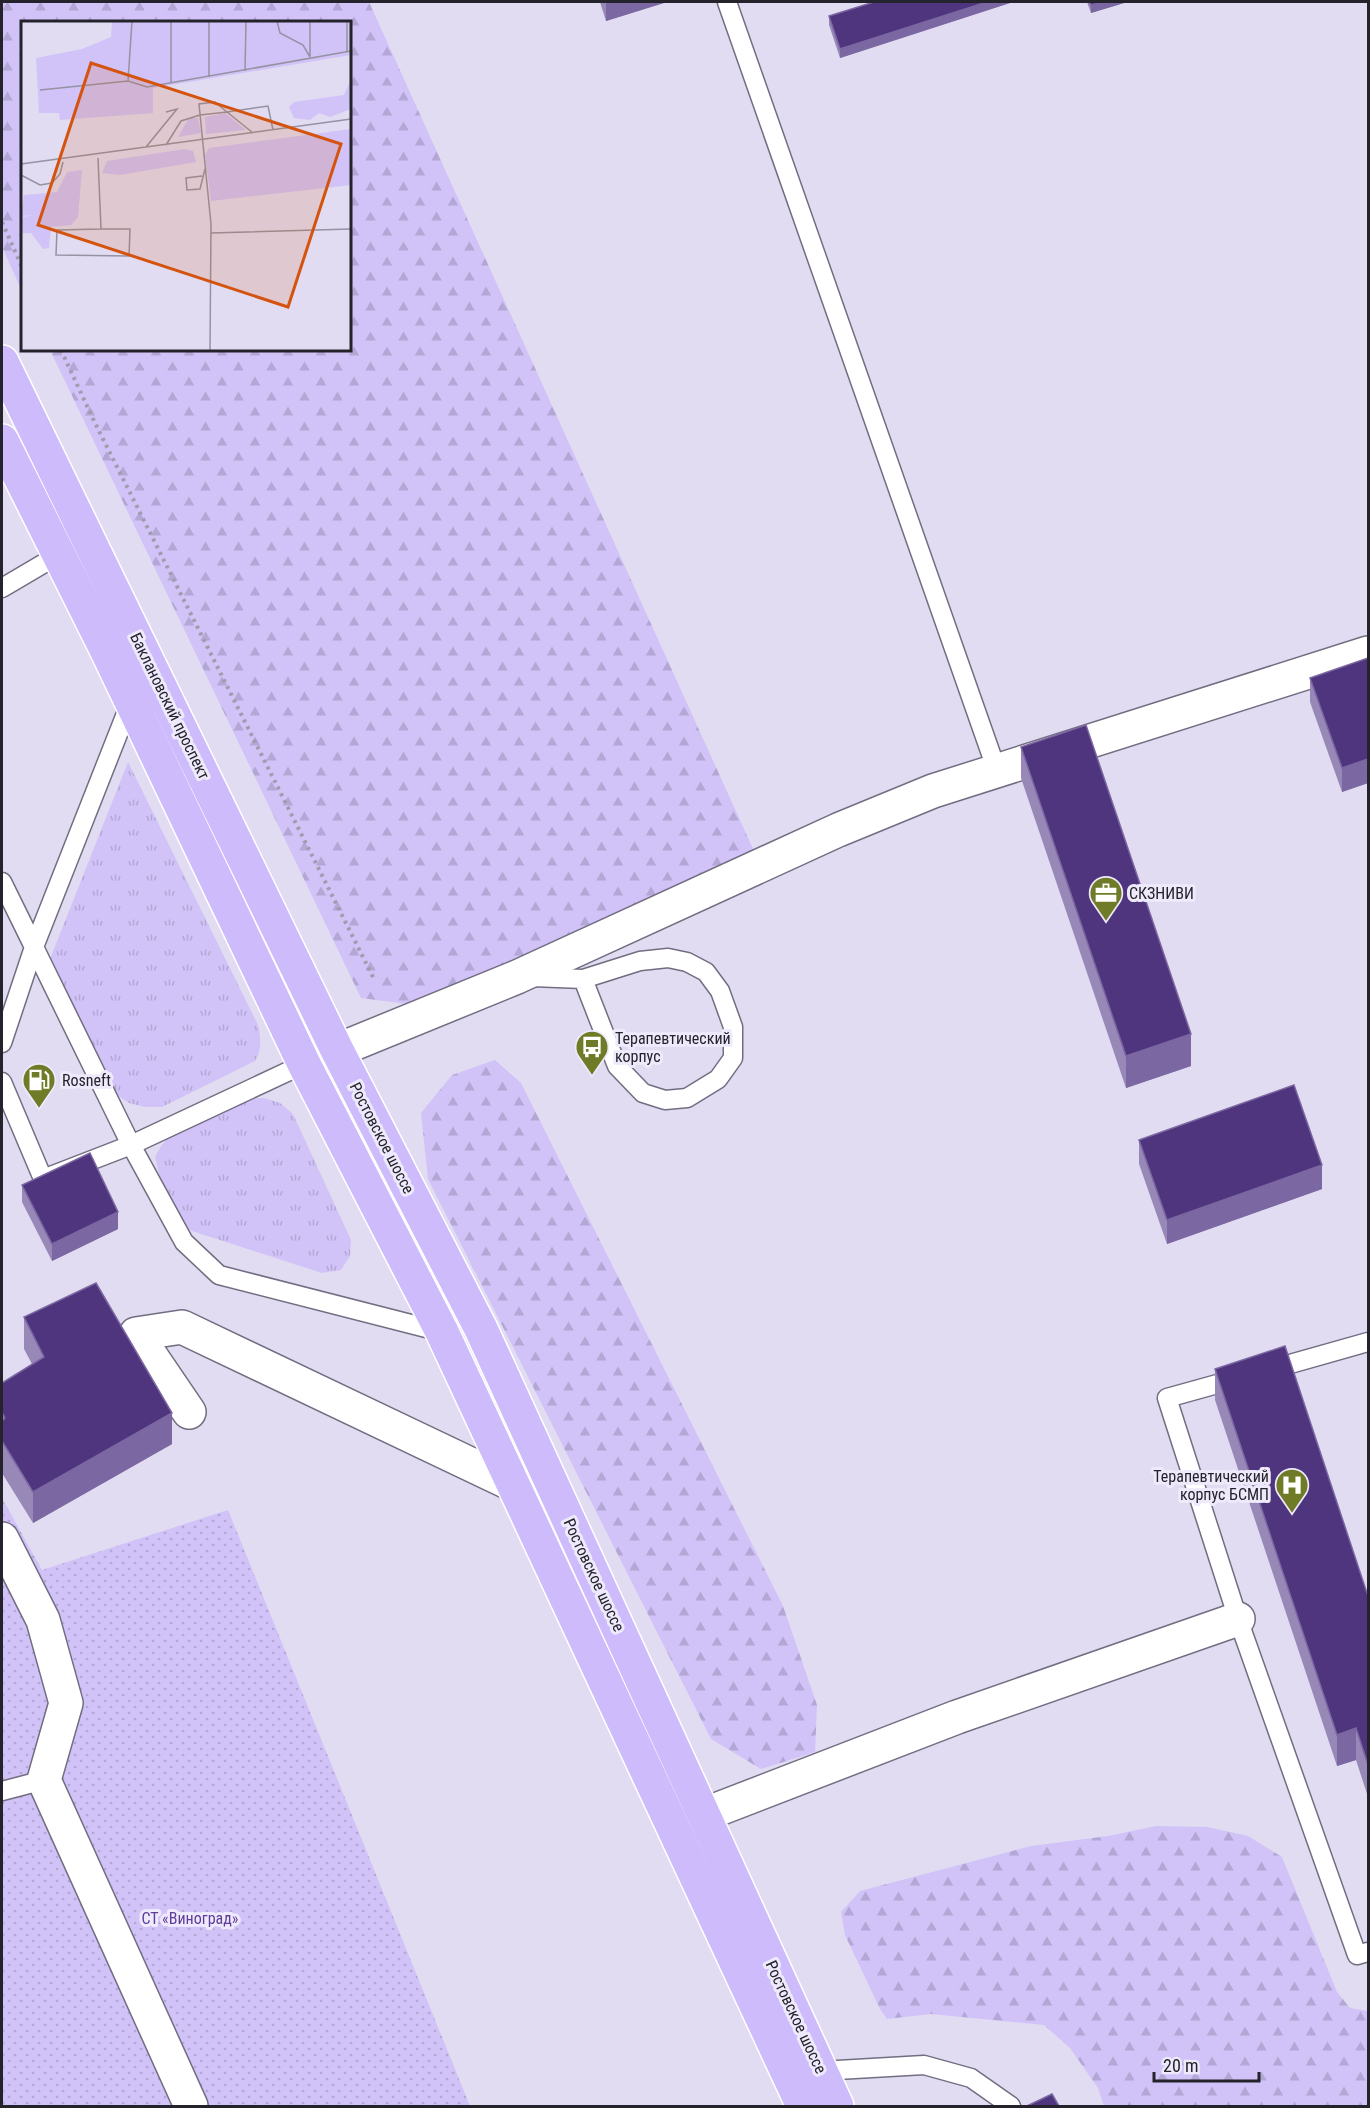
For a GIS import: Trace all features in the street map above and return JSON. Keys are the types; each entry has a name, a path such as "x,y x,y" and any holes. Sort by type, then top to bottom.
{"main road":[{"name":"Баклановский проспект","path":"2,362 337,1050"},
{"name":"Баклановский проспект","path":"2,441 131,701 304,1064"},
{"name":"Ростовское шоссе","path":"337,1050 481,1329 837,2106"},
{"name":"Ростовское шоссе","path":"304,1064 442,1332 803,2106"}],"street":[{"path":"304,1064 516,977 838,830 933,791 1368,652"},
{"path":"189,1412 136,1334 182,1327 514,1485"},
{"path":"2,1539 43,1620 66,1703 44,1780 191,2106"},
{"path":"704,1815 957,1717 1239,1618"}],"lane":[{"path":"727,2 997,771"},
{"path":"2,588 58,555"},
{"path":"2,1043 34,947 131,701"},
{"path":"2,882 131,1145 184,1242 219,1275 442,1332"},
{"path":"516,977 583,979 640,961 668,958 687,963 706,972 720,991 733,1027 733,1058 718,1079 687,1098 665,1100 643,1093 617,1066 583,979"},
{"path":"2,1082 43,1179 131,1145 304,1064"},
{"path":"1368,1342 1167,1398 1239,1618 1357,1955 1368,1952"},
{"path":"2,1791 44,1780"},
{"path":"820,2071 924,2065 971,2078 1011,2106"}],"path":[{"path":"2,222 21,265"},
{"path":"61,351 94,421 374,979"}],"green space":[{"path":"2,2 369,2 754,851 422,1006 361,998 50,351 351,351 351,21 21,21 21,289 2,247"},
{"path":"128,762 258,1025 260,1035 260,1048 255,1061 162,1107 145,1107 129,1103 117,1095 52,976 48,964"},
{"path":"495,1060 521,1083 783,1606 817,1705 815,1752 761,1769 711,1739 428,1179 421,1113 452,1075"},
{"path":"264,1098 280,1103 293,1114 351,1240 350,1256 341,1270 322,1273 192,1231 179,1225 167,1208 155,1157 161,1146 171,1135 247,1099"},
{"name":"СТ «Виноград»","path":"2,1498 42,1570 228,1510 470,2106 2,2106"},
{"path":"1156,1826 1207,1827 1248,1836 1282,1857 1337,1992 1350,2008 1368,2011 1368,2106 1104,2106 1098,2088 1070,2048 1044,2025 931,2014 887,2019 880,2009 845,1935 841,1912 860,1891 1031,1846 1108,1836"}],"building":[{"path":"874,2 987,2 840,49 829,16"},
{"path":"1368,658 1368,759 1342,768 1310,678"},
{"name":"СКЗНИВИ","path":"1086,725 1191,1034 1126,1056 1021,747"},
{"path":"1294,1085 1322,1165 1167,1220 1139,1140"},
{"path":"90,1153 118,1212 52,1244 22,1185"},
{"path":"96,1283 172,1413 33,1492 2,1441 2,1421 5,1418 2,1412 2,1383 44,1357 24,1317"},
{"name":"Терапевтический корпус БСМП","path":"1285,1346 1368,1596 1368,1765 1356,1728 1337,1735 1215,1369"},
{"path":"1052,2094 1059,2106 1027,2106"}],"place":[{"name":"СКЗНИВИ","path":"1106,922"},
{"name":"Терапевтический корпус","path":"592,1076"},
{"name":"Rosneft","path":"39,1109"},
{"name":"Терапевтический корпус БСМП","path":"1292,1514"}]}
